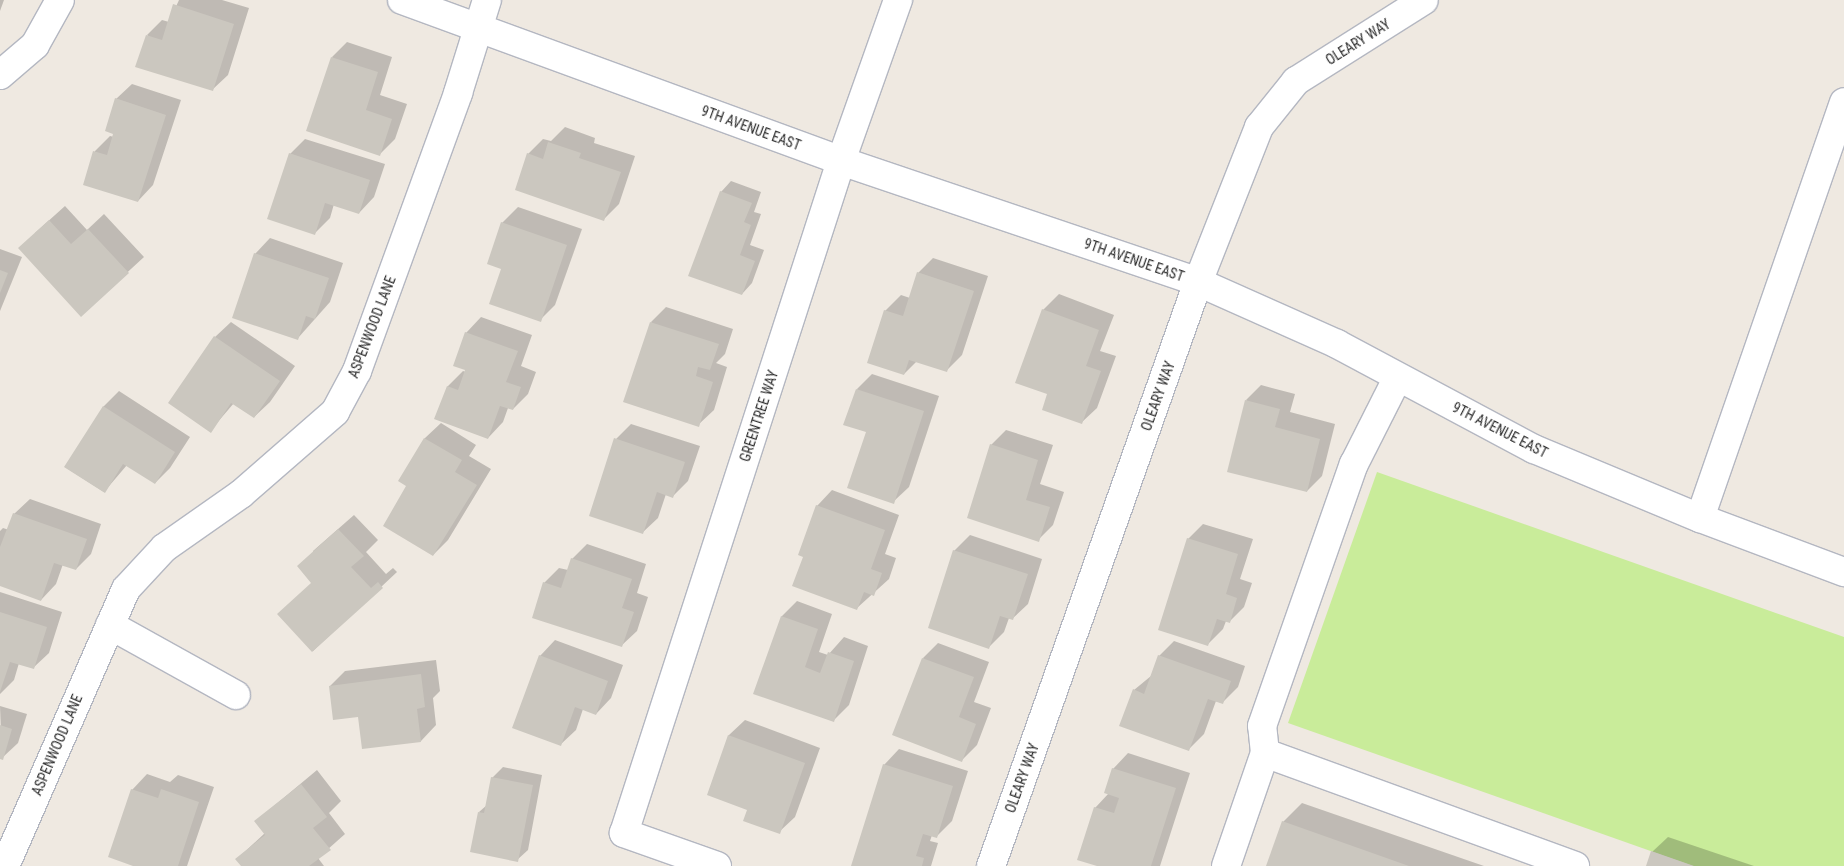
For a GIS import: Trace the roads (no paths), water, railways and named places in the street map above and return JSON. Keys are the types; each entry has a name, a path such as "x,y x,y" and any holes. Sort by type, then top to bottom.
{"street":[{"path":"0,75 35,44 60,0"},
{"name":"9TH AVENUE EAST","path":"402,0 841,161 1198,282 1337,344 1534,450 1700,518 1844,572"},
{"name":"ASPENWOOD LANE","path":"6,866 126,589 164,548 241,494 335,412 357,371 458,93 486,0"},
{"name":"GREENTREE WAY","path":"717,866 624,833 841,161 898,0"},
{"name":"OLEARY WAY","path":"991,866 1198,282 1259,126 1296,80 1424,0"},
{"path":"1700,518 1844,102"},
{"path":"1226,866 1265,753 1262,726 1350,473 1398,377"},
{"path":"110,625 236,695"},
{"path":"1265,753 1574,866"}]}
